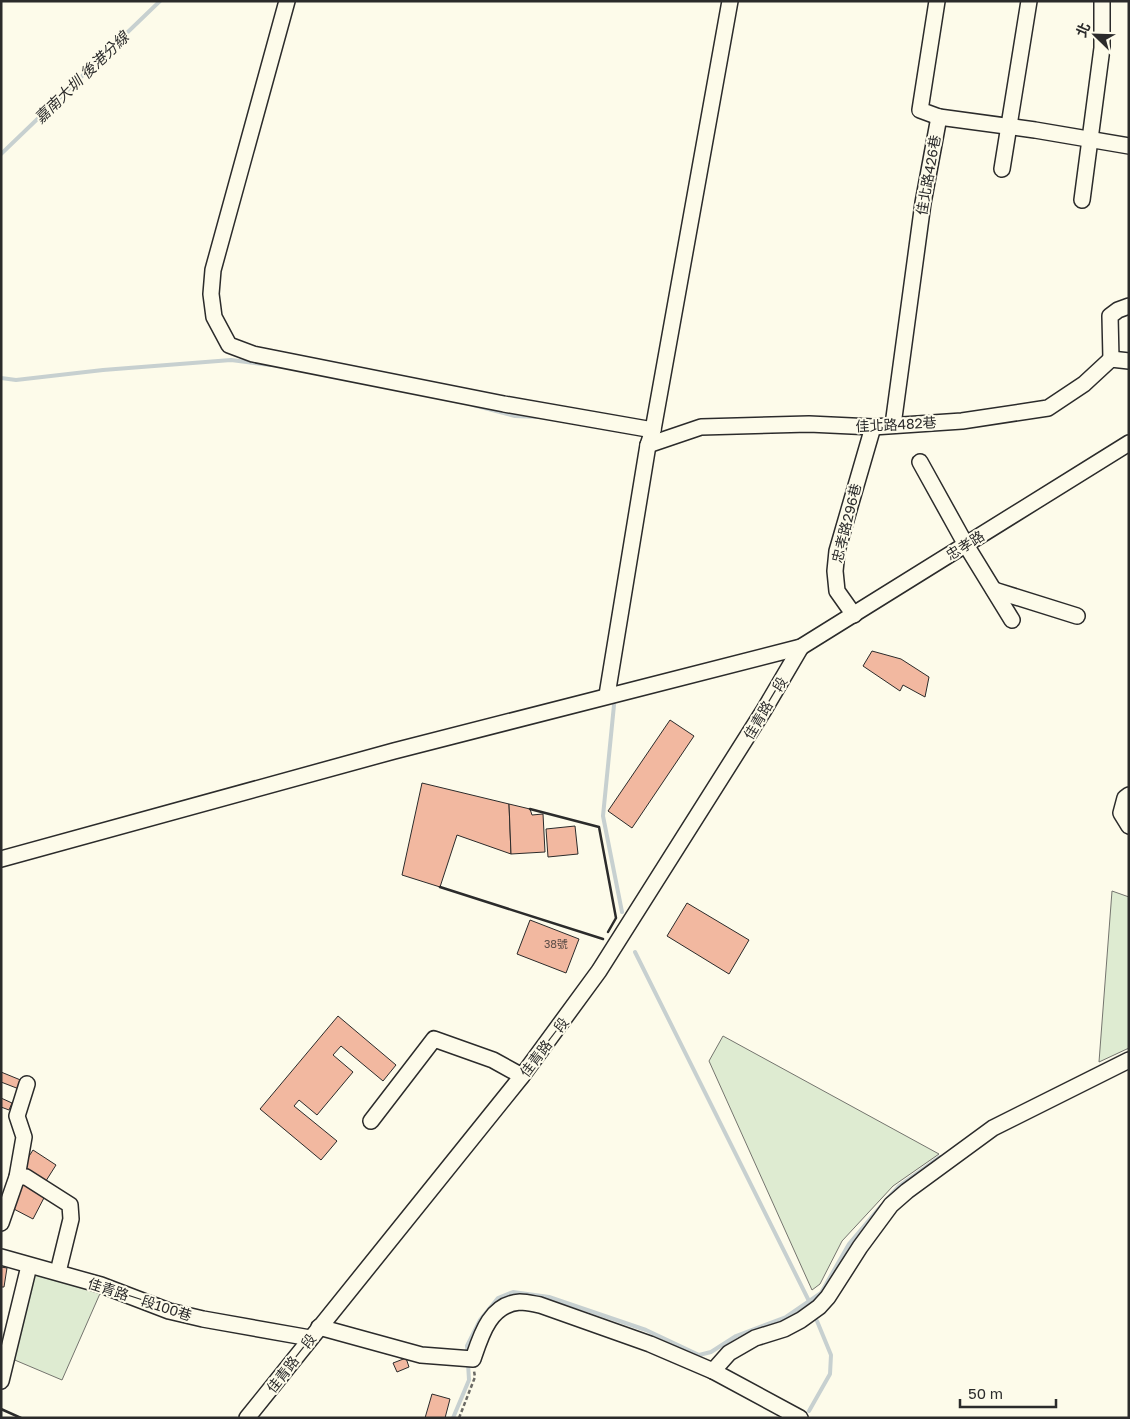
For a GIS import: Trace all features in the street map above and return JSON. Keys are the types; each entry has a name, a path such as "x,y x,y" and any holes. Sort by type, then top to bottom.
{"street":[{"path":"287,1 213,270 211,294 214,317 229,345 253,354 504,404 653,430"},
{"path":"607,696 648,445 653,430 730,1"},
{"path":"937,1 920,110 939,117"},
{"path":"1002,169 1029,1"},
{"path":"1082,200 1102,48 1102,1"},
{"name":"佳北路426巷","path":"893,425 923,203 939,117 1129,146"},
{"path":"1129,306 1118,310 1110,316 1111,359 1129,361"},
{"name":"佳北路482巷","path":"648,445 701,427 809,424 872,427 962,421 1048,408 1084,384 1111,359"},
{"name":"忠孝路296巷","path":"854,615 837,592 835,571 837,552 872,427"},
{"name":"忠孝路","path":"800,647 1129,443"},
{"path":"920,462 966,545 1012,620"},
{"path":"994,590 1077,616"},
{"path":"1,858 394,751 800,647"},
{"name":"佳青路一段","path":"247,1418 522,1076 600,971 764,710 800,647"},
{"path":"1129,795 1125,798 1121,813 1129,826"},
{"path":"371,1121 434,1039 493,1060 522,1076"},
{"path":"714,1371 729,1353 755,1338 793,1324 819,1307 891,1205 907,1191 993,1128 1129,1060"},
{"path":"1,1223 17,1177 24,1137 18,1116 27,1084"},
{"path":"17,1177 26,1177 70,1205 71,1219 58,1272"},
{"name":"佳青路一段100巷","path":"1,1258 58,1272 101,1285 169,1311 203,1319 314,1333 421,1355 466,1359"},
{"path":"1,1380 29,1266"},
{"path":"466,1359 489,1320 504,1305 521,1302 540,1305 650,1344 714,1371 800,1418"}],"path":[{"path":"459,1418 475,1377 466,1359"}],"green space":[{"path":"1112,891 1129,897 1129,1048 1099,1062"},
{"path":"723,1036 939,1154 893,1186 842,1241 820,1284 812,1290 709,1061"},
{"path":"31,1268 102,1289 62,1380 10,1358"}],"building":[{"path":"872,651 901,659 929,677 925,697 903,685 900,691 863,666"},
{"path":"670,720 694,736 632,828 608,811"},
{"path":"422,783 509,804 511,854 457,835 440,887 402,875"},
{"path":"509,804 530,809 532,815 543,814 545,852 511,854"},
{"path":"575,826 578,854 548,857 546,829"},
{"path":"687,903 749,940 729,974 667,936"},
{"path":"530,920 579,939 566,973 517,954"},
{"path":"338,1016 396,1065 383,1081 341,1046 333,1055 353,1072 317,1115 299,1100 294,1106 337,1141 321,1160 260,1109"},
{"path":"1,1072 23,1081 19,1089 1,1082"},
{"path":"1,1098 12,1103 9,1110 1,1107"},
{"path":"33,1150 56,1165 44,1184 21,1169"},
{"path":"23,1182 46,1194 33,1219 10,1207"},
{"path":"1,1267 7,1268 4,1287 1,1287"},
{"path":"406,1358 409,1367 397,1372 393,1363"},
{"path":"432,1394 450,1399 445,1418 425,1418"}],"waterway":[{"name":"嘉南大圳 後港分線","path":"1,154 160,1"},
{"path":"1,378 16,380 103,370 231,360 270,365"},
{"path":"473,405 515,416 539,417"},
{"path":"614,705 603,816 622,912"},
{"path":"635,952 809,1301"},
{"path":"887,1199 898,1187 940,1157"},
{"path":"468,1356 467,1346 480,1320 498,1298 513,1292 549,1297 646,1330 699,1355 711,1352 736,1336 786,1317 821,1293 849,1244 881,1206"},
{"path":"809,1411 830,1374 831,1355 817,1321"},
{"path":"453,1418 469,1380 468,1363"}],"wall":[{"path":"530,809 599,827 616,918 608,932"},
{"path":"440,887 603,939"},
{"path":"1,1409 21,1418"}]}
